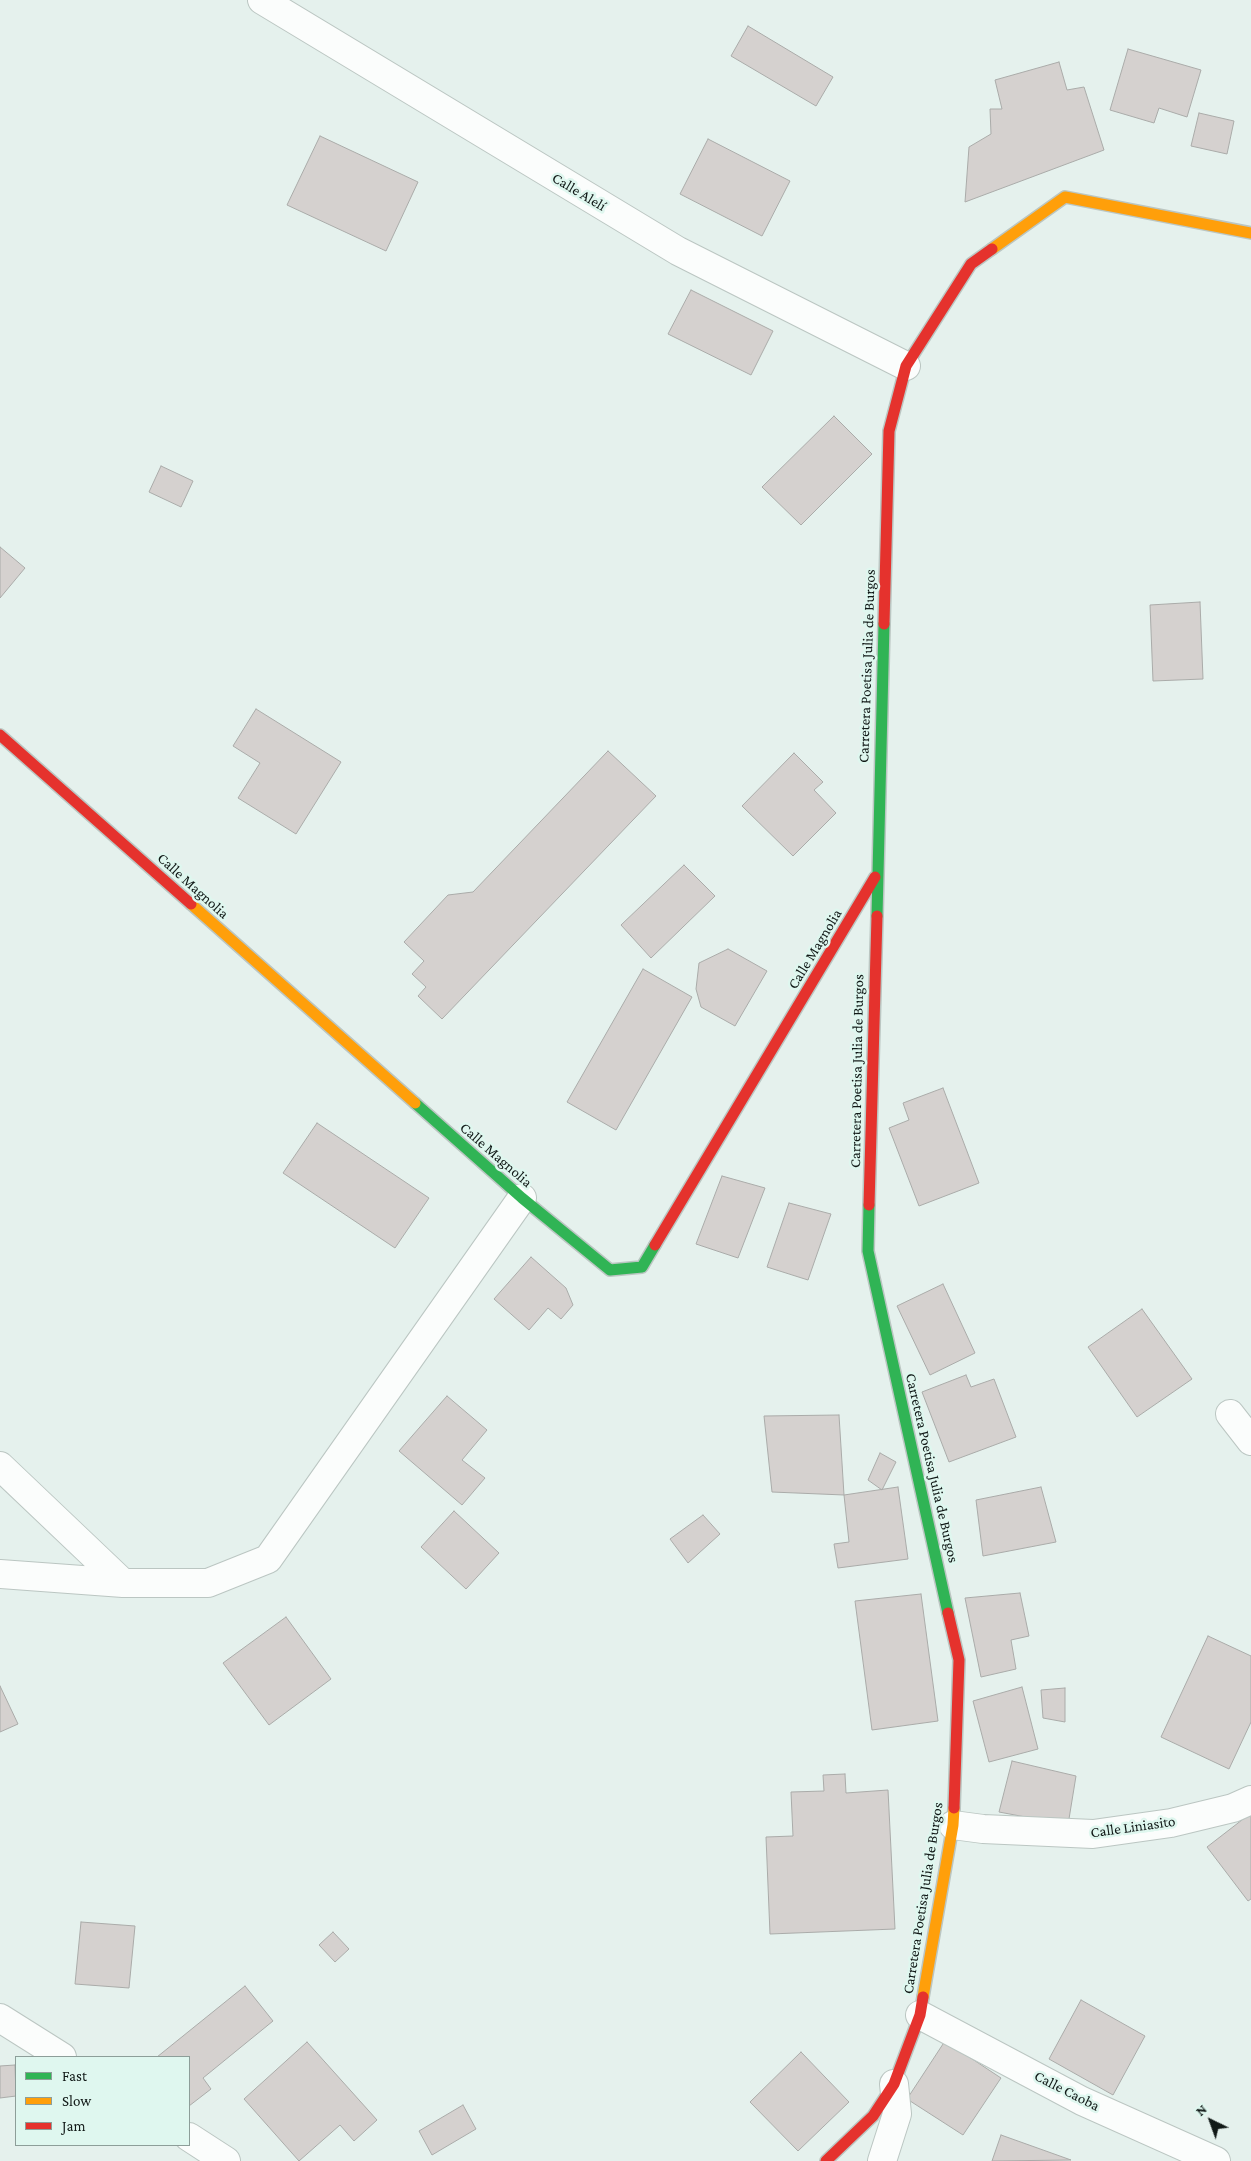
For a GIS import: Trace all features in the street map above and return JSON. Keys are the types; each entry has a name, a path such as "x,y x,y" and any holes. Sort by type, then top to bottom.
{"street":[{"name":"Calle Alelí","path":"262,0 678,251 906,366"},
{"name":"Carretera Poetisa Julia de Burgos","path":"826,2161 873,2116 894,2084 920,2015 953,1825 959,1660 868,1251 888,431 906,366 971,264 1064,197 1251,233"},
{"name":"Calle Magnolia","path":"0,735 522,1198 610,1270 642,1267 876,876"},
{"path":"0,1574 122,1583 208,1582 268,1559 522,1198"},
{"path":"1230,1414 1251,1441"},
{"path":"0,1466 122,1583"},
{"name":"Calle Liniasito","path":"953,1825 983,1829 1093,1834 1171,1822 1233,1808 1251,1800"},
{"name":"Calle Caoba","path":"920,2015 1082,2101 1216,2161"},
{"path":"0,2018 60,2056"},
{"path":"882,2161 896,2114 894,2084"},
{"path":"190,2138 226,2161"}],"building":[{"path":"748,26 833,77 816,106 731,56"},
{"path":"1128,49 1201,70 1187,117 1159,108 1154,123 1110,110"},
{"path":"1059,62 1067,90 1084,87 1104,150 965,202 969,147 991,134 990,109 1002,109 995,80"},
{"path":"1199,113 1234,121 1227,154 1191,146"},
{"path":"320,136 418,182 386,251 287,205"},
{"path":"708,139 790,181 762,236 680,194"},
{"path":"691,290 773,331 751,375 668,334"},
{"path":"834,416 872,454 801,525 762,487"},
{"path":"161,466 193,481 181,507 149,492"},
{"path":"0,547 25,568 0,598"},
{"path":"1200,602 1203,679 1153,681 1150,605"},
{"path":"256,709 341,762 296,834 238,798 260,763 233,746"},
{"path":"608,751 656,796 442,1019 418,996 426,987 412,974 424,961 404,942 448,895 473,892"},
{"path":"794,753 823,782 814,790 836,813 793,856 742,806"},
{"path":"684,865 715,896 651,958 621,925"},
{"path":"728,949 767,971 735,1026 701,1007 696,989 699,963"},
{"path":"643,969 692,997 616,1130 567,1102"},
{"path":"943,1088 979,1183 919,1206 889,1128 909,1120 903,1103"},
{"path":"317,1123 429,1198 395,1248 283,1173"},
{"path":"722,1176 765,1188 738,1258 696,1244"},
{"path":"789,1203 831,1214 808,1280 767,1267"},
{"path":"531,1257 566,1288 573,1305 561,1319 548,1308 529,1330 494,1299"},
{"path":"943,1284 975,1353 930,1375 897,1306"},
{"path":"1142,1309 1192,1379 1137,1417 1088,1347"},
{"path":"966,1375 971,1387 994,1379 1016,1437 949,1462 922,1392"},
{"path":"447,1396 487,1430 462,1460 485,1478 462,1505 399,1451"},
{"path":"839,1415 844,1495 772,1492 764,1416"},
{"path":"880,1453 896,1462 882,1490 868,1480"},
{"path":"898,1487 908,1559 838,1568 834,1544 849,1542 844,1495"},
{"path":"1041,1487 1056,1542 983,1556 976,1500"},
{"path":"454,1511 499,1553 466,1589 421,1547"},
{"path":"703,1515 720,1534 688,1563 670,1539"},
{"path":"1020,1593 1029,1636 1011,1640 1016,1669 981,1677 965,1598"},
{"path":"921,1594 938,1721 872,1730 855,1601"},
{"path":"286,1617 331,1679 269,1725 223,1663"},
{"path":"1208,1636 1251,1656 1251,1722 1229,1769 1161,1737"},
{"path":"0,1686 18,1724 0,1732"},
{"path":"1022,1687 1038,1749 989,1762 973,1701"},
{"path":"1065,1688 1065,1722 1043,1718 1041,1690"},
{"path":"1012,1761 1076,1776 1068,1825 999,1812"},
{"path":"845,1774 846,1793 888,1790 895,1929 770,1934 766,1837 793,1836 791,1792 824,1791 823,1775"},
{"path":"1251,1813 1251,1899 1248,1901 1207,1847"},
{"path":"81,1922 135,1926 129,1988 75,1984"},
{"path":"333,1932 349,1949 335,1962 319,1945"},
{"path":"245,1986 273,2021 203,2078 211,2089 190,2105 190,2056 158,2056"},
{"path":"1081,2000 1145,2036 1113,2095 1049,2059"},
{"path":"945,2041 1001,2078 963,2135 907,2099"},
{"path":"307,2042 377,2120 354,2141 340,2125 299,2161 244,2099"},
{"path":"801,2052 849,2102 798,2151 750,2102"},
{"path":"15,2065 15,2096 0,2098 0,2066"},
{"path":"463,2105 476,2129 432,2155 419,2131"},
{"path":"1001,2135 1071,2160 992,2161"}],"traffic: fast":[{"path":"877,916 884,624"},
{"path":"415,1103 522,1198 610,1270 642,1267 655,1245"},
{"path":"869,1205 868,1251 948,1613"}],"traffic: slow":[{"path":"992,249 1065,197 1251,233"},
{"path":"191,904 415,1103"},
{"path":"923,1997 953,1825 954,1808"}],"traffic: jam":[{"path":"884,624 889,431 906,366 971,264 992,249"},
{"path":"0,735 191,904"},
{"path":"655,1245 875,877"},
{"path":"869,1205 877,916"},
{"path":"948,1613 959,1660 954,1808"},
{"path":"826,2161 873,2116 894,2084 920,2015 923,1997"}]}
